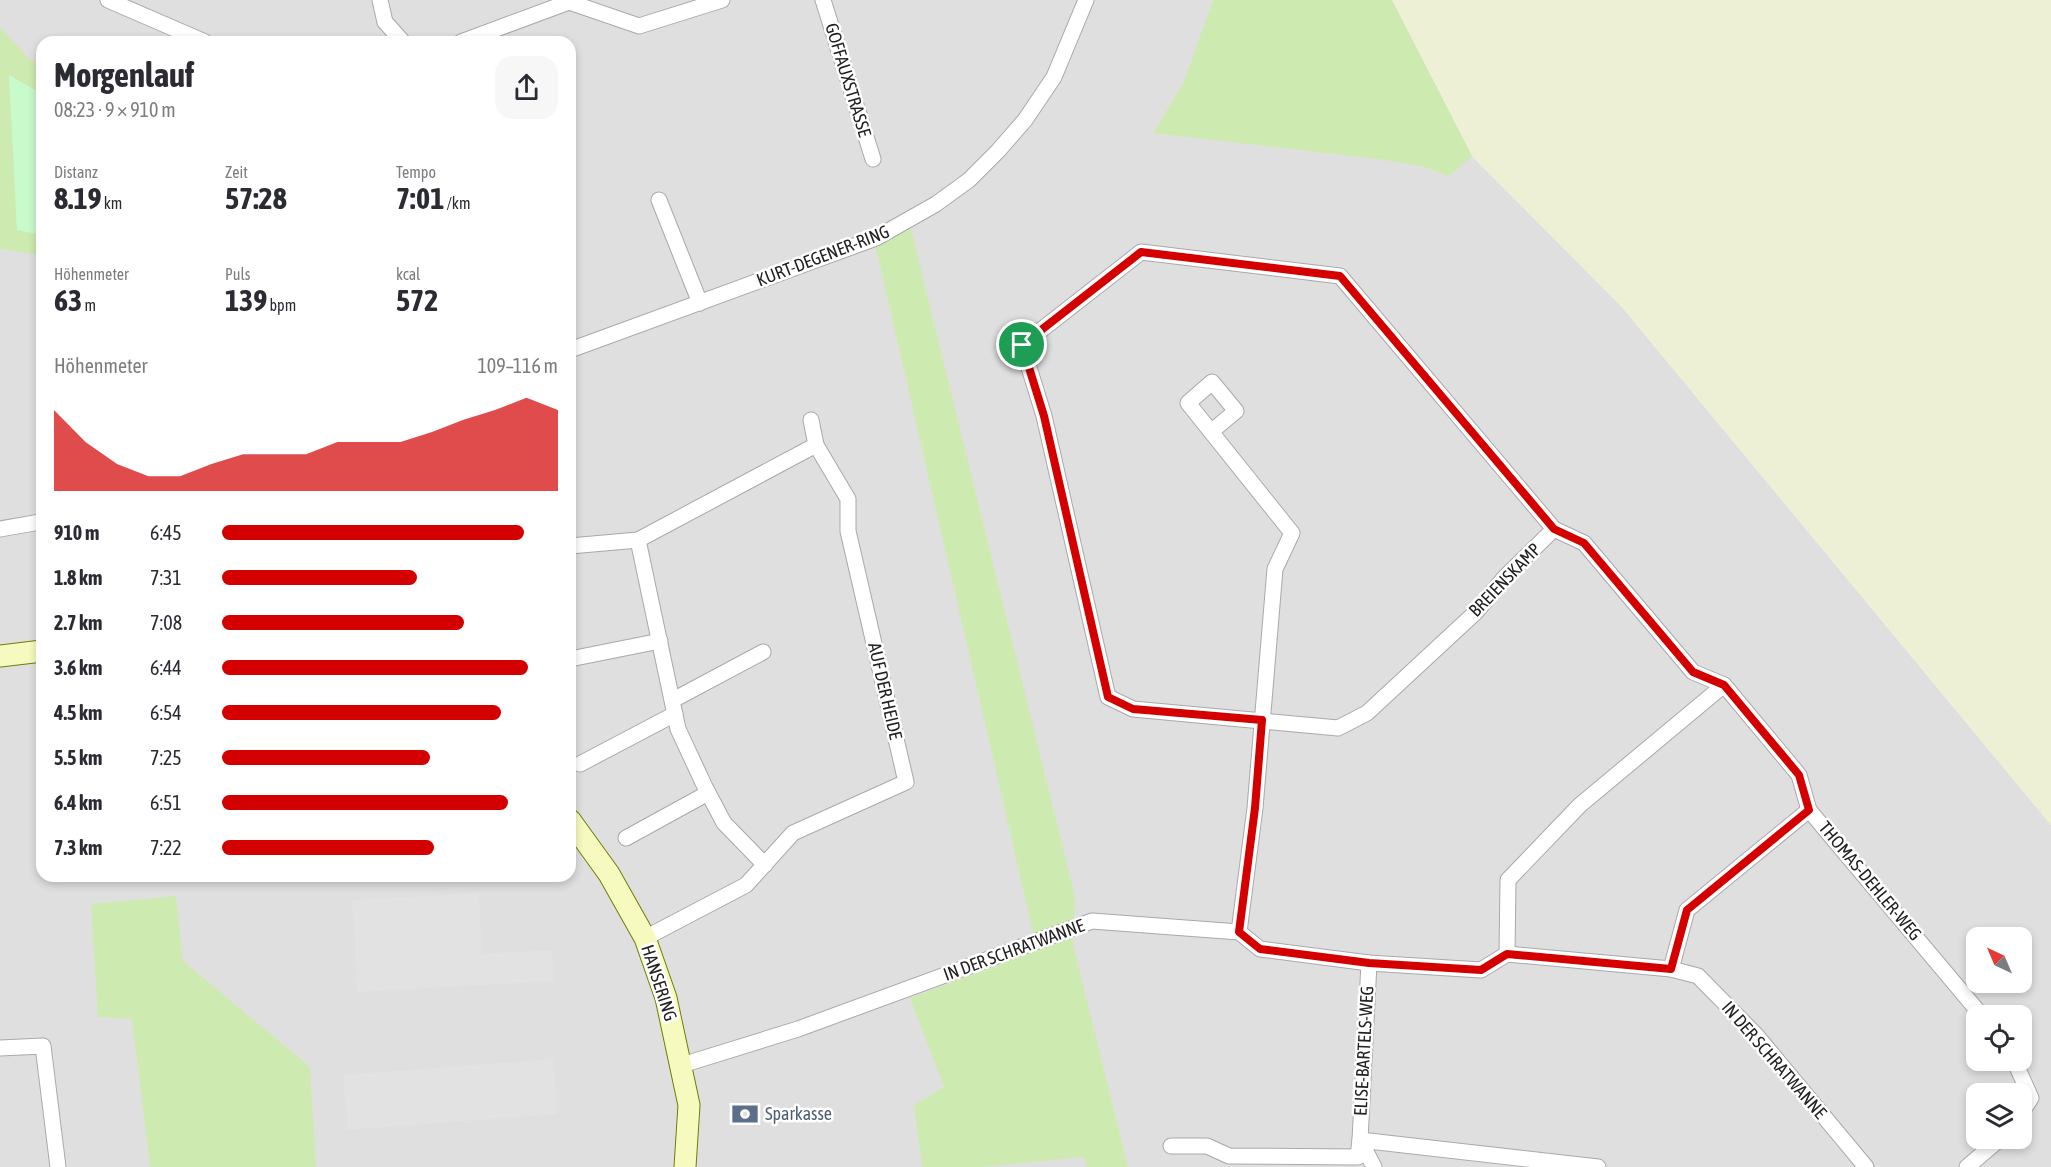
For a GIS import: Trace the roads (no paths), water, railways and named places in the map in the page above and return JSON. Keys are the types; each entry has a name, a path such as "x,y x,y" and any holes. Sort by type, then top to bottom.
{"street":[{"path":"108,0 191,36"},
{"path":"380,0 385,22 398,36"},
{"path":"477,36 569,2 639,26 723,0"},
{"name":"GOFFAUXSTRASSE","path":"823,0 873,159"},
{"name":"KURT-DEGENER-RING","path":"576,348 884,234 936,204 969,180 1025,120 1054,77 1086,0"},
{"path":"659,200 700,303"},
{"name":"BREIENSKAMP","path":"1141,252 1340,276 1554,529 1504,577 1476,612 1367,713 1338,728 1262,720 1133,709 1108,697 1044,416 1022,345 1141,252"},
{"name":"AUF DER HEIDE","path":"645,938 746,885 793,833 906,782 848,531 848,499 816,445 811,420"},
{"path":"1212,432 1292,533 1275,569 1255,808 1239,932 1260,949 1369,963 1481,970 1507,954 1508,880 1580,805 1724,685"},
{"path":"576,545 638,540 816,445"},
{"path":"0,529 36,523"},
{"name":"THOMAS-DEHLER-WEG","path":"1554,529 1584,543 1693,672 1724,685 1799,775 1809,810 1973,1005"},
{"path":"638,540 678,729 724,823 765,865"},
{"path":"576,658 660,641"},
{"path":"0,656 36,652"},
{"path":"580,764 763,652"},
{"path":"626,838 708,793"},
{"path":"1671,969 1687,910 1809,810"},
{"name":"HANSERING","path":"576,828 609,874 645,938 666,998 689,1105 685,1167"},
{"name":"IN DER SCHRATWANNE","path":"682,1065 798,1029 1092,921 1239,932"},
{"name":"IN DER SCHRATWANNE","path":"1507,954 1671,969 1698,976 1757,1036 1866,1167"},
{"name":"ELISE-BARTELS-WEG","path":"1171,1146 1207,1146 1228,1161 1358,1157 1369,963"},
{"path":"0,1048 43,1046 58,1167"},
{"path":"1359,1140 1598,1167"},
{"name":"ELISE-BARTELS-WEG","path":"1359,1140 1374,1167"},
{"path":"1968,1167 1988,1149"}],"place":[{"name":"Sparkasse","path":"745,1114"}]}
